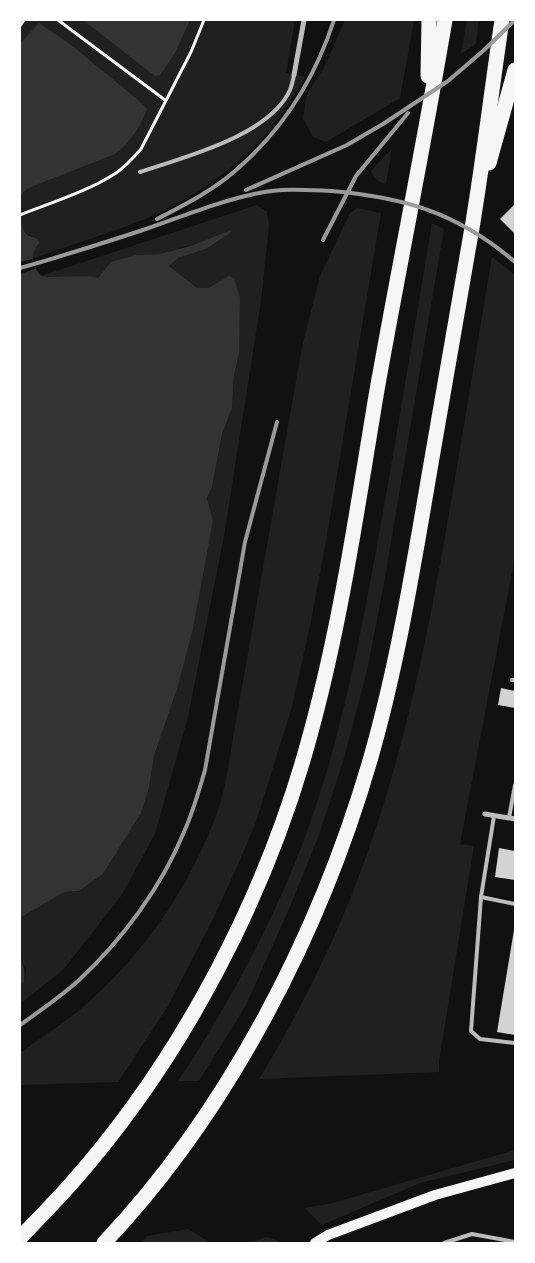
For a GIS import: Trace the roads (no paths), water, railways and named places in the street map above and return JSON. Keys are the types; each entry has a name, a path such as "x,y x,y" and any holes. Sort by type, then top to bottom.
{"highway":[{"path":"427,125 429,20"},
{"path":"20,1238 71,1184 106,1142 137,1100 180,1035 204,994 251,900 287,810 312,731 323,686 445,20"},
{"path":"104,1243 130,1216 161,1178 214,1100 253,1037 316,913 351,821 386,701 400,635 473,220 502,20"},
{"path":"473,220 515,70"}],"main road":[{"path":"315,1243 328,1235 419,1201 515,1173"}],"street":[{"path":"294,75 304,20"},
{"path":"485,814 512,819"}],"lane":[{"path":"140,172 228,141 243,133 271,114 283,101 290,90 294,75"},
{"path":"512,819 515,785"},
{"path":"494,816 481,897 471,1031 480,1039 515,1043"},
{"path":"481,897 515,904"},
{"path":"444,1243 472,1234 515,1242"}],"railway":[{"path":"157,219 217,185 235,171 268,139 307,83 334,20"},
{"path":"246,190 347,145 383,124 448,81 515,20"},
{"path":"323,240 356,176 408,113"},
{"path":"20,268 125,236 229,200 277,190 331,191 406,203 429,210 472,231 494,245 515,262"},
{"path":"20,1025 78,981 110,948 139,912 175,853 196,801 205,770 245,542 277,422"}]}
